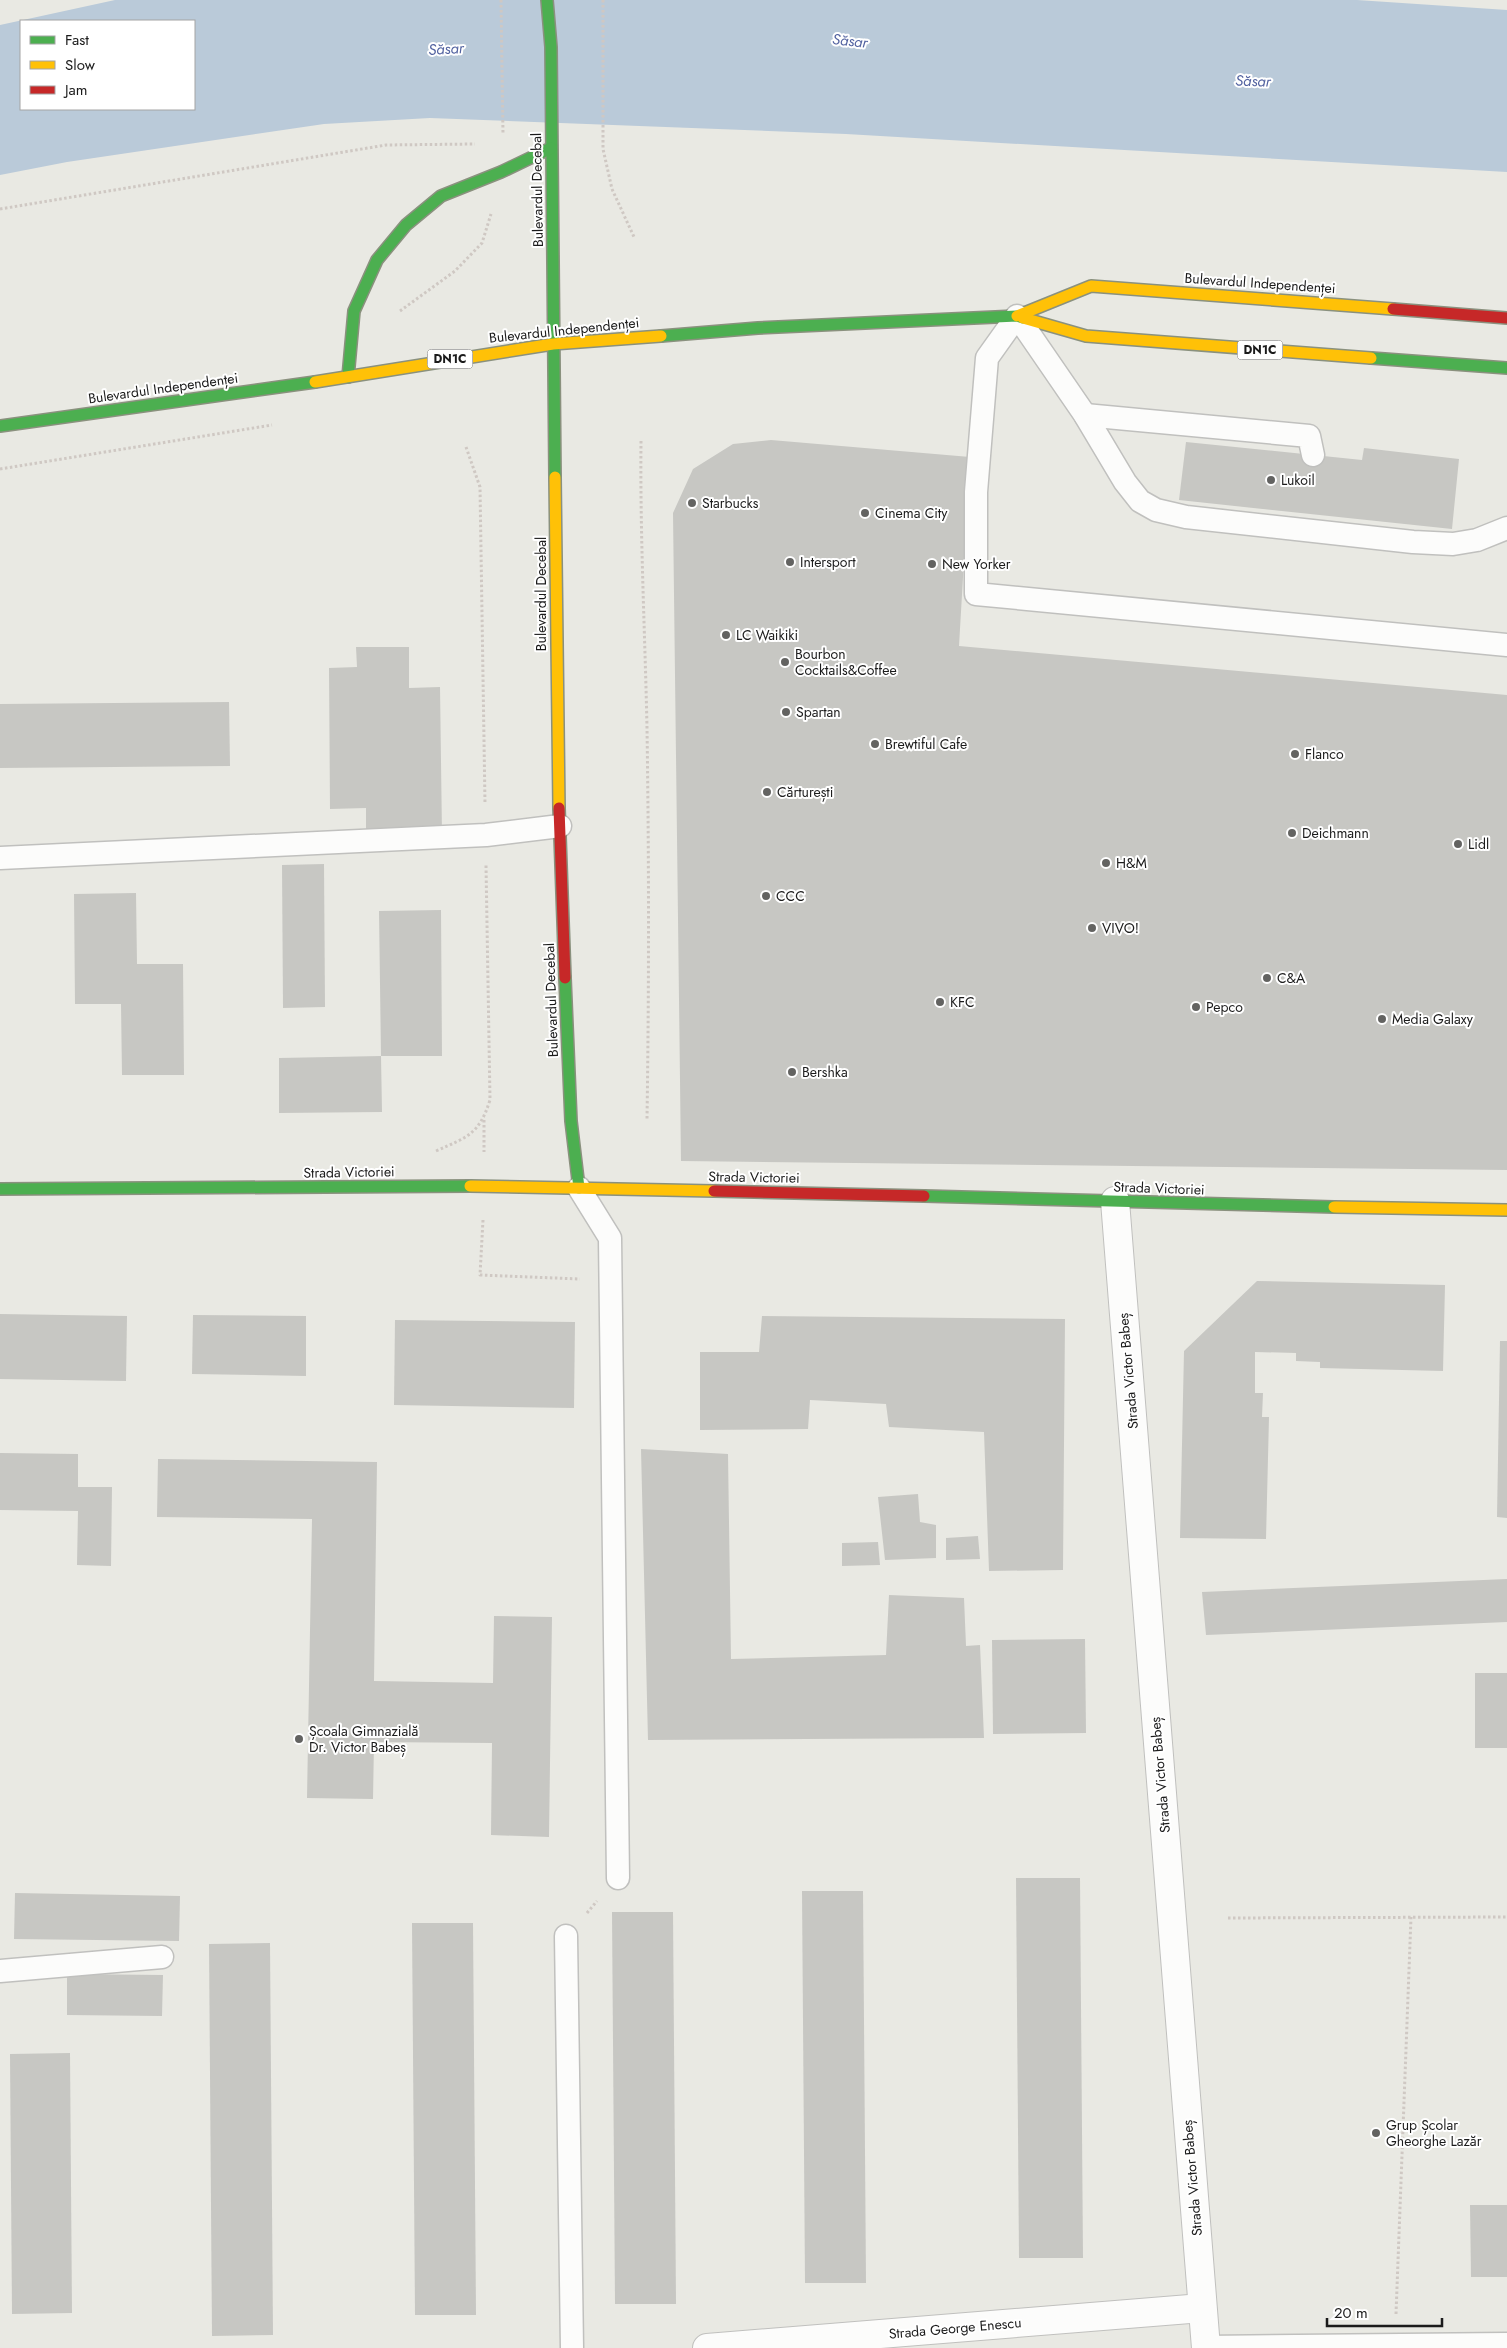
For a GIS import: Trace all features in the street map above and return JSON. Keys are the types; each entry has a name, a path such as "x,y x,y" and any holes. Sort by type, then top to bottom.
{"main road":[{"name":"Bulevardul Decebal","path":"547,0 551,47 557,761 571,1121 579,1188"},
{"path":"348,377 354,311 376,260 406,225 441,196 501,172 551,148"},
{"name":"Bulevardul Independenței","path":"1016,316 1091,286 1507,318"},
{"name":"Bulevardul Independenței","path":"0,426 348,377 404,366 553,344 758,328 1016,316 1086,336 1507,368"},
{"name":"Strada Victoriei","path":"0,1190 484,1186 1115,1201 1236,1206 1507,1210"}],"street":[{"name":"Strada Victor Babeș","path":"1115,1201 1206,2347"},
{"name":"Strada George Enescu","path":"707,2348 827,2343 1202,2308"}],"lane":[{"path":"1507,528 1478,540 1453,544 1413,542 1329,524 1186,516 1156,510 1140,500 1125,482 1085,414 1016,316 987,358 976,492 976,594 1507,645"},
{"path":"1085,414 1309,436 1313,455"},
{"path":"0,858 486,835 560,826"},
{"path":"579,1188 610,1238 618,1878"},
{"path":"566,1936 572,2348"},
{"path":"0,1971 162,1957"},
{"path":"1206,2347 1507,2344"}],"path":[{"path":"400,310 455,271 482,243 501,172 503,143 501,0"},
{"path":"603,0 603,148 612,189 634,237"},
{"path":"0,209 386,145 503,143"},
{"path":"641,440 640,509 647,728 649,950 647,1118"},
{"path":"466,447 480,487 486,835 490,1100 484,1120 484,1186 480,1275 590,1279"},
{"path":"434,1152 470,1135 484,1120"},
{"path":"566,1936 618,1878"},
{"path":"1395,2345 1411,1917"},
{"path":"1228,1918 1507,1917"}],"water":[{"name":"Săsar","path":"115,0 1357,0 1507,10 1507,172 846,134 430,118 324,124 67,162 0,175 0,25 20,21 20,110 195,110 195,20 23,20"}],"building":[{"name":"VIVO!","path":"771,440 970,457 959,646 1507,695 1507,1170 681,1161 673,513 693,469 733,444"},
{"name":"Lukoil","path":"1186,442 1362,460 1364,448 1459,459 1452,529 1179,500"},
{"path":"356,647 409,647 409,688 440,687 442,835 366,836 366,808 330,809 329,668 357,667"},
{"path":"229,702 230,766 0,768 0,704"},
{"path":"324,864 325,1007 283,1008 282,865"},
{"path":"136,893 137,964 183,964 184,1075 122,1075 121,1004 75,1004 74,894"},
{"path":"441,910 442,1056 381,1056 379,911"},
{"path":"381,1056 382,1112 279,1113 279,1058"},
{"path":"1257,1281 1445,1285 1443,1371 1320,1368 1320,1362 1296,1361 1296,1353 1255,1352 1255,1393 1263,1393 1262,1417 1269,1417 1266,1539 1180,1538 1184,1351"},
{"path":"0,1314 127,1316 126,1381 0,1379"},
{"path":"193,1315 306,1316 306,1376 192,1374"},
{"path":"762,1316 1065,1319 1063,1570 989,1571 984,1432 889,1427 886,1404 810,1400 808,1429 700,1430 700,1352 759,1352"},
{"path":"395,1320 575,1322 574,1408 394,1405"},
{"path":"1500,1341 1507,1341 1507,1518 1497,1517"},
{"path":"641,1449 728,1454 731,1659 886,1655 889,1595 964,1598 966,1646 980,1645 984,1738 648,1740"},
{"path":"0,1453 78,1454 78,1487 112,1487 111,1566 77,1565 78,1511 0,1510"},
{"path":"158,1459 377,1462 374,1681 493,1683 494,1616 552,1617 549,1837 491,1835 492,1743 374,1742 373,1799 307,1798 312,1519 157,1517"},
{"path":"918,1494 920,1522 936,1525 936,1558 885,1560 878,1497"},
{"path":"978,1536 980,1559 946,1560 946,1538"},
{"path":"878,1542 880,1565 842,1566 842,1543"},
{"path":"1507,1579 1507,1622 1206,1635 1202,1592"},
{"path":"1085,1639 1086,1733 993,1734 992,1640"},
{"path":"1475,1673 1507,1673 1507,1748 1475,1748"},
{"path":"1016,1878 1080,1878 1083,2258 1019,2258"},
{"path":"802,1891 863,1891 866,2283 805,2283"},
{"path":"15,1893 180,1896 179,1941 14,1939"},
{"path":"612,1912 673,1912 676,2304 615,2304"},
{"path":"412,1923 473,1923 476,2315 415,2315"},
{"path":"270,1943 273,2335 212,2336 209,1944"},
{"path":"67,1974 163,1975 162,2016 67,2015"},
{"path":"70,2053 72,2313 12,2314 10,2054"},
{"path":"1470,2205 1507,2205 1507,2277 1471,2277"}],"traffic: fast":[{"path":"547,0 551,47 555,477"},
{"path":"348,377 354,311 377,260 406,225 441,196 501,172 551,148"},
{"path":"661,336 758,328 1017,316 1023,318"},
{"path":"1371,358 1507,368"},
{"path":"0,426 315,382"},
{"path":"565,978 571,1121 579,1188"},
{"path":"0,1189 470,1186"},
{"path":"924,1196 1334,1207"}],"traffic: slow":[{"path":"1017,316 1091,286 1393,309"},
{"path":"1023,318 1086,336 1371,358"},
{"path":"315,382 553,344 661,336"},
{"path":"555,477 559,808"},
{"path":"470,1186 714,1191"},
{"path":"1334,1207 1507,1210"}],"traffic: jam":[{"path":"1393,309 1507,318"},
{"path":"559,808 565,978"},
{"path":"714,1191 924,1196"}],"place":[{"name":"Lukoil","path":"1271,480"},
{"name":"Starbucks","path":"692,503"},
{"name":"Cinema City","path":"865,513"},
{"name":"Intersport","path":"790,562"},
{"name":"New Yorker","path":"932,564"},
{"name":"LC Waikiki","path":"726,635"},
{"name":"Bourbon Cocktails&Coffee","path":"785,662"},
{"name":"Spartan","path":"786,712"},
{"name":"Brewtiful Cafe","path":"875,744"},
{"name":"Flanco","path":"1295,754"},
{"name":"Cărturești","path":"767,792"},
{"name":"Deichmann","path":"1292,833"},
{"name":"Lidl","path":"1458,844"},
{"name":"H&M","path":"1106,863"},
{"name":"CCC","path":"766,896"},
{"name":"VIVO!","path":"1092,928"},
{"name":"C&A","path":"1267,978"},
{"name":"KFC","path":"940,1002"},
{"name":"Pepco","path":"1196,1007"},
{"name":"Media Galaxy","path":"1382,1019"},
{"name":"Bershka","path":"792,1072"},
{"name":"Școala Gimnazială Dr. Victor Babeș","path":"299,1739"},
{"name":"Grup Școlar Gheorghe Lazăr","path":"1376,2133"}]}
